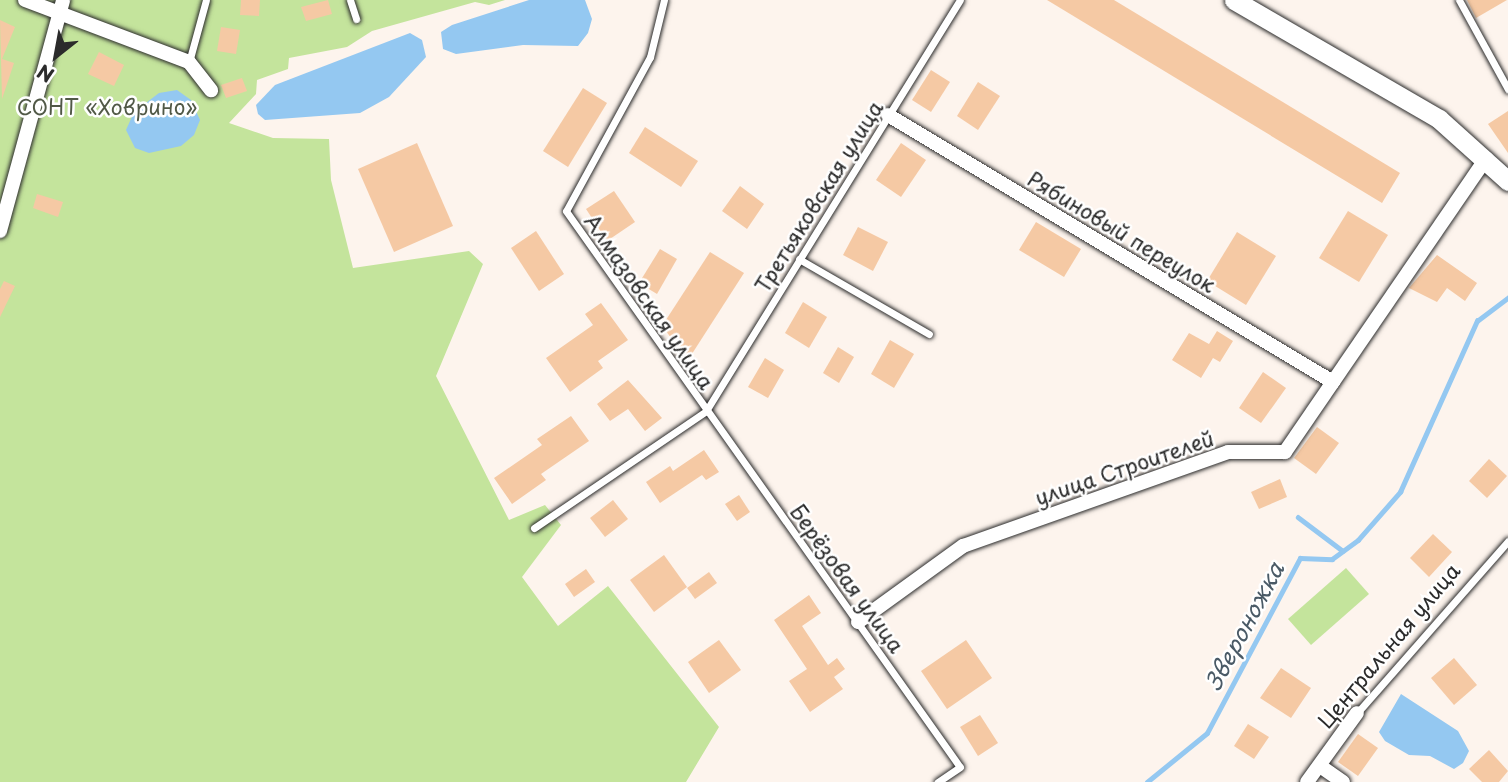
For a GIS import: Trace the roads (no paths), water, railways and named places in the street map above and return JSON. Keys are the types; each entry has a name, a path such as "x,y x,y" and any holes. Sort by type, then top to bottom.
{"street":[{"path":"25,0 189,62 211,90"},
{"path":"0,232 63,0"},
{"path":"1234,0 1439,119 1486,158 1508,181"},
{"name":"Рябиновый переулок","path":"888,115 1333,382"},
{"name":"улица Строителей","path":"858,622 963,546 1227,452 1285,452 1486,158"},
{"name":"Центральная улица","path":"1307,782 1357,713"},
{"path":"1320,766 1343,782"}],"lane":[{"path":"189,62 206,0"},
{"path":"350,0 356,19"},
{"name":"Алмазовская улица","path":"664,0 650,57 566,211 705,411"},
{"name":"Третьяковская улица","path":"705,411 960,0"},
{"path":"1459,0 1508,89"},
{"path":"799,259 929,334"},
{"path":"534,528 705,411"},
{"name":"Берёзовая улица","path":"705,411 960,766 939,782"},
{"name":"Центральная улица","path":"1357,713 1508,541"}],"water":[{"path":"529,0 585,0 592,19 588,33 578,46 523,45 456,54 443,49 441,32 452,25"},
{"path":"410,33 422,40 426,57 389,97 360,113 265,120 258,114 256,105 275,85"},
{"path":"177,90 191,100 200,120 194,135 181,146 149,153 135,148 126,130 134,112 159,93"},
{"path":"1401,694 1458,731 1469,751 1463,763 1454,769 1430,756 1409,755 1385,741 1379,732"}],"waterway":[{"name":"Звероножка","path":"1147,782 1207,733 1300,558 1332,559 1358,540 1400,492 1477,321 1508,298"},
{"path":"1298,517 1343,551"}],"park label":[{"name":"СОНТ «Ховрино»","path":"107,106"}]}
